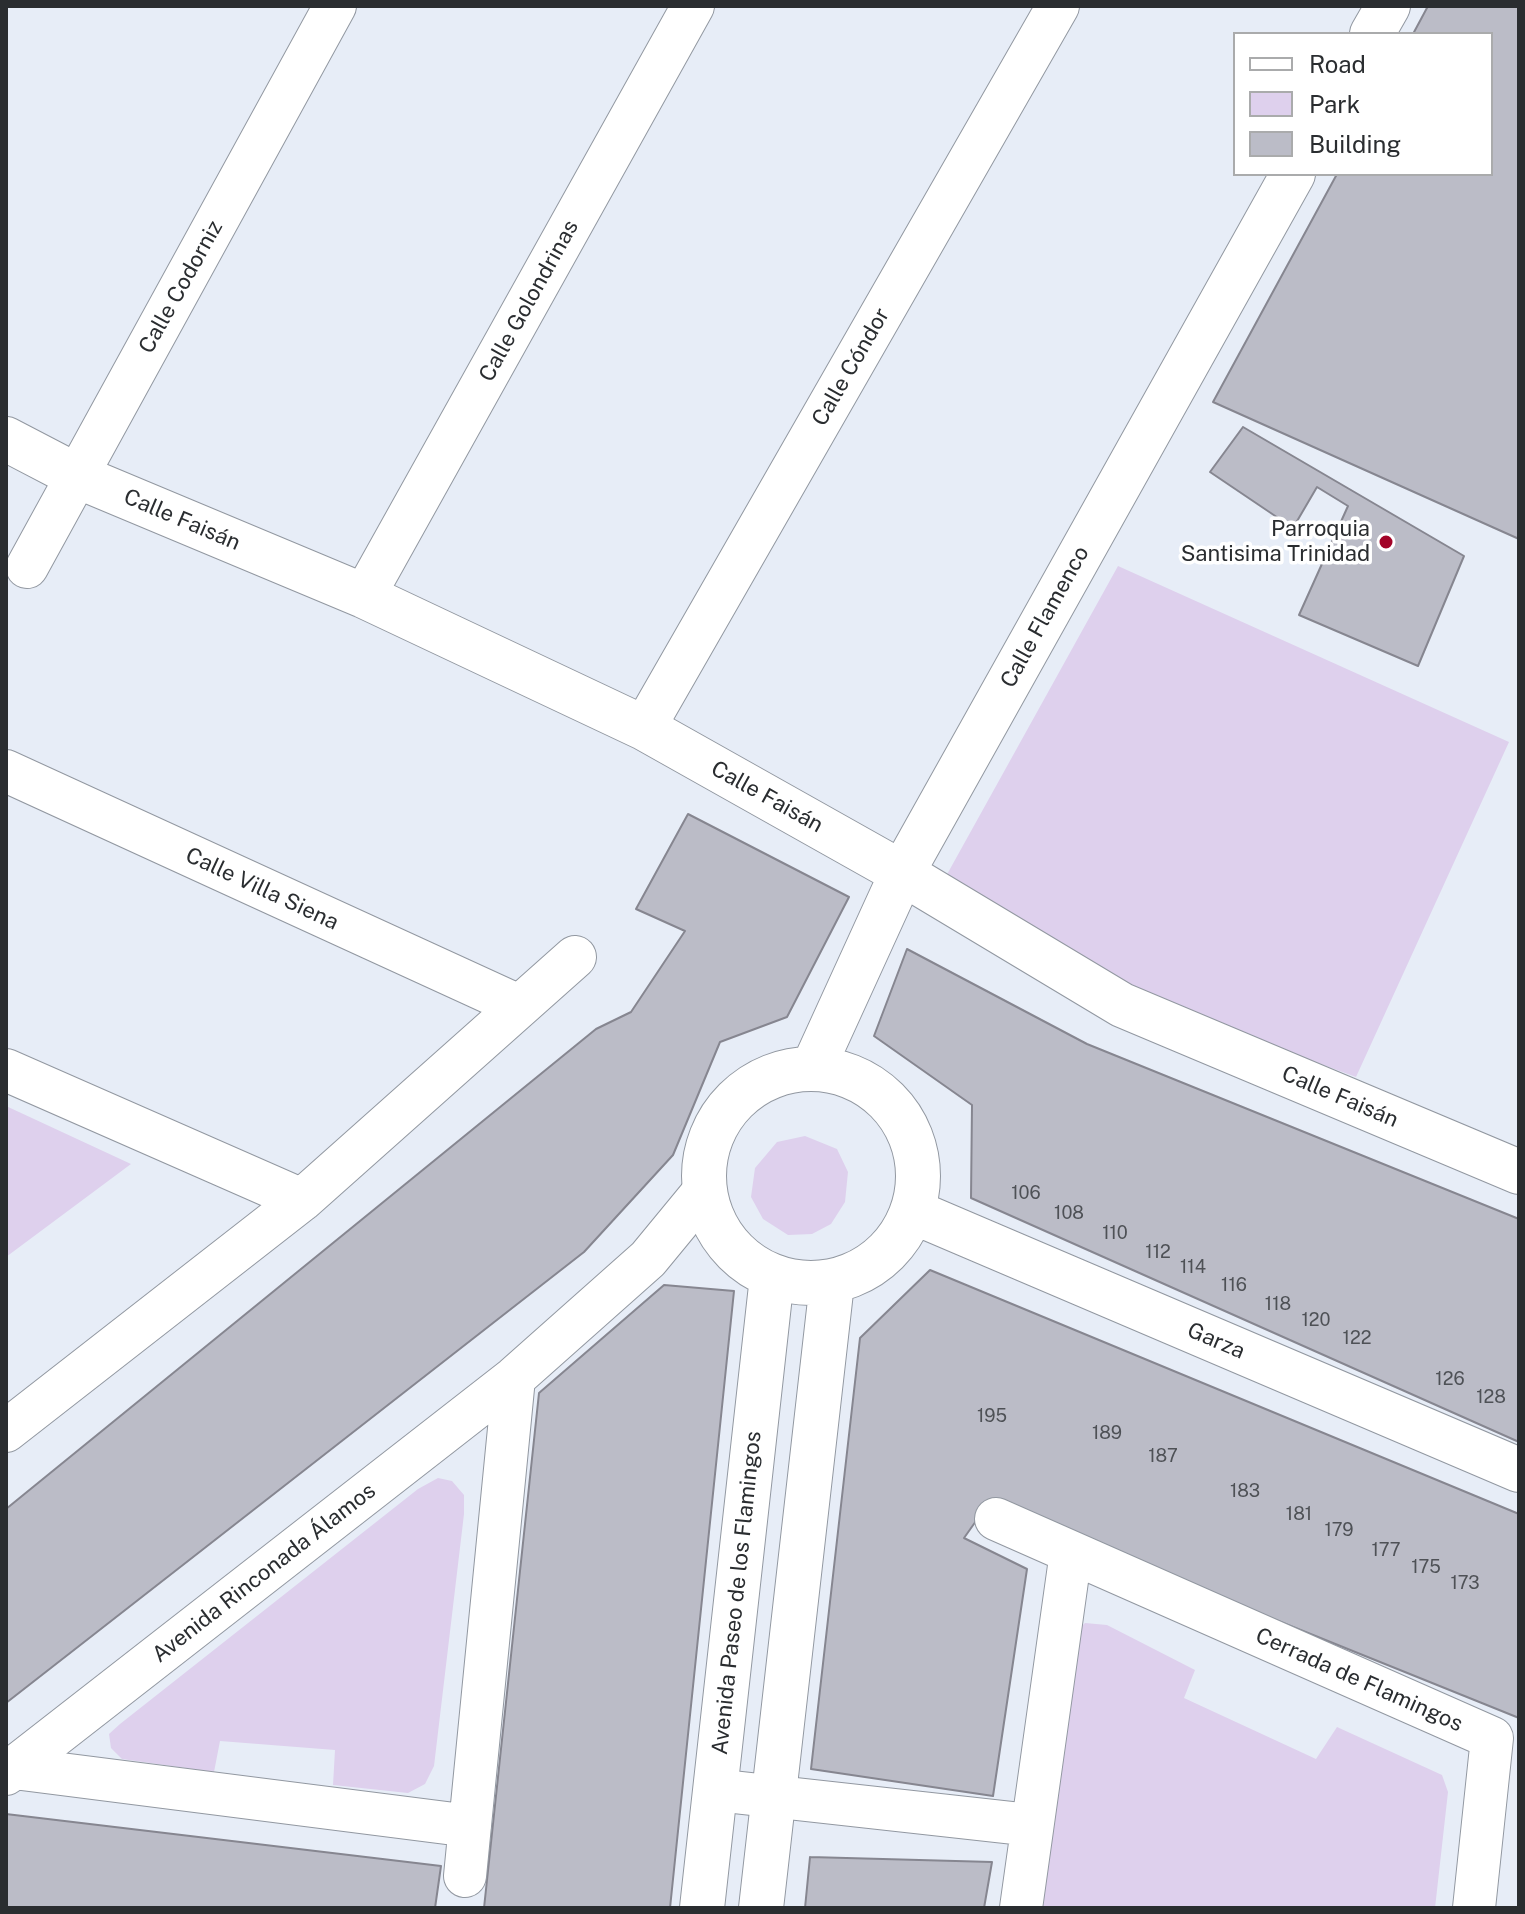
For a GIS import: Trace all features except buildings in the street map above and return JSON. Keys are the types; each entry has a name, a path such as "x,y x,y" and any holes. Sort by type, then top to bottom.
{"main road":[{"path":"1373,32 1388,6"},
{"name":"Calle Flamenco","path":"813,1068 902,873 1292,176"},
{"name":"Calle Faisán","path":"6,439 77,476 364,596 644,728 902,873 1122,1005 1519,1172"},
{"path":"813,1068 846,1073 876,1089 900,1114 915,1144 920,1178 914,1212 895,1245 867,1269 832,1283 801,1284 772,1277 739,1257 716,1227 704,1191 706,1154 719,1119 744,1091 777,1073 813,1068"},
{"name":"Garza","path":"914,1212 1519,1470"},
{"name":"Avenida Paseo de los Flamingos","path":"702,1908 772,1277"},
{"path":"761,1908 832,1283"}],"street":[{"name":"Calle Codorniz","path":"27,567 335,6"},
{"name":"Calle Golondrinas","path":"364,596 693,6"},
{"name":"Calle Cóndor","path":"644,728 1058,6"},
{"name":"Calle Villa Siena","path":"6,771 519,1006"},
{"path":"6,1431 302,1200 575,957"},
{"path":"6,1070 302,1200"},
{"name":"Avenida Rinconada Álamos","path":"10,1771 514,1378 648,1259 704,1191"},
{"path":"465,1876 514,1378"},
{"name":"Cerrada de Flamingos","path":"996,1519 1492,1738 1474,1908"},
{"path":"1021,1908 1071,1552"},
{"name":"Avenida Rinconada Álamos","path":"10,1771 470,1826"},
{"path":"715,1790 1031,1825"}],"green space":[{"path":"1118,566 1509,742 1356,1077 1123,991 945,878"},
{"path":"6,1106 131,1164 6,1257"},
{"path":"805,1136 837,1149 848,1172 845,1202 831,1224 812,1234 788,1235 763,1219 751,1197 755,1168 777,1142"},
{"path":"438,1478 452,1481 464,1495 464,1514 434,1766 425,1784 408,1793 333,1785 335,1750 220,1741 214,1772 122,1759 111,1748 109,1734 120,1724 418,1489"},
{"path":"1085,1623 1107,1625 1195,1670 1184,1698 1316,1759 1337,1727 1442,1775 1448,1792 1435,1908 1042,1908 1068,1639"}],"place":[{"name":"Parroquia Santisima Trinidad","path":"1386,542"}]}
